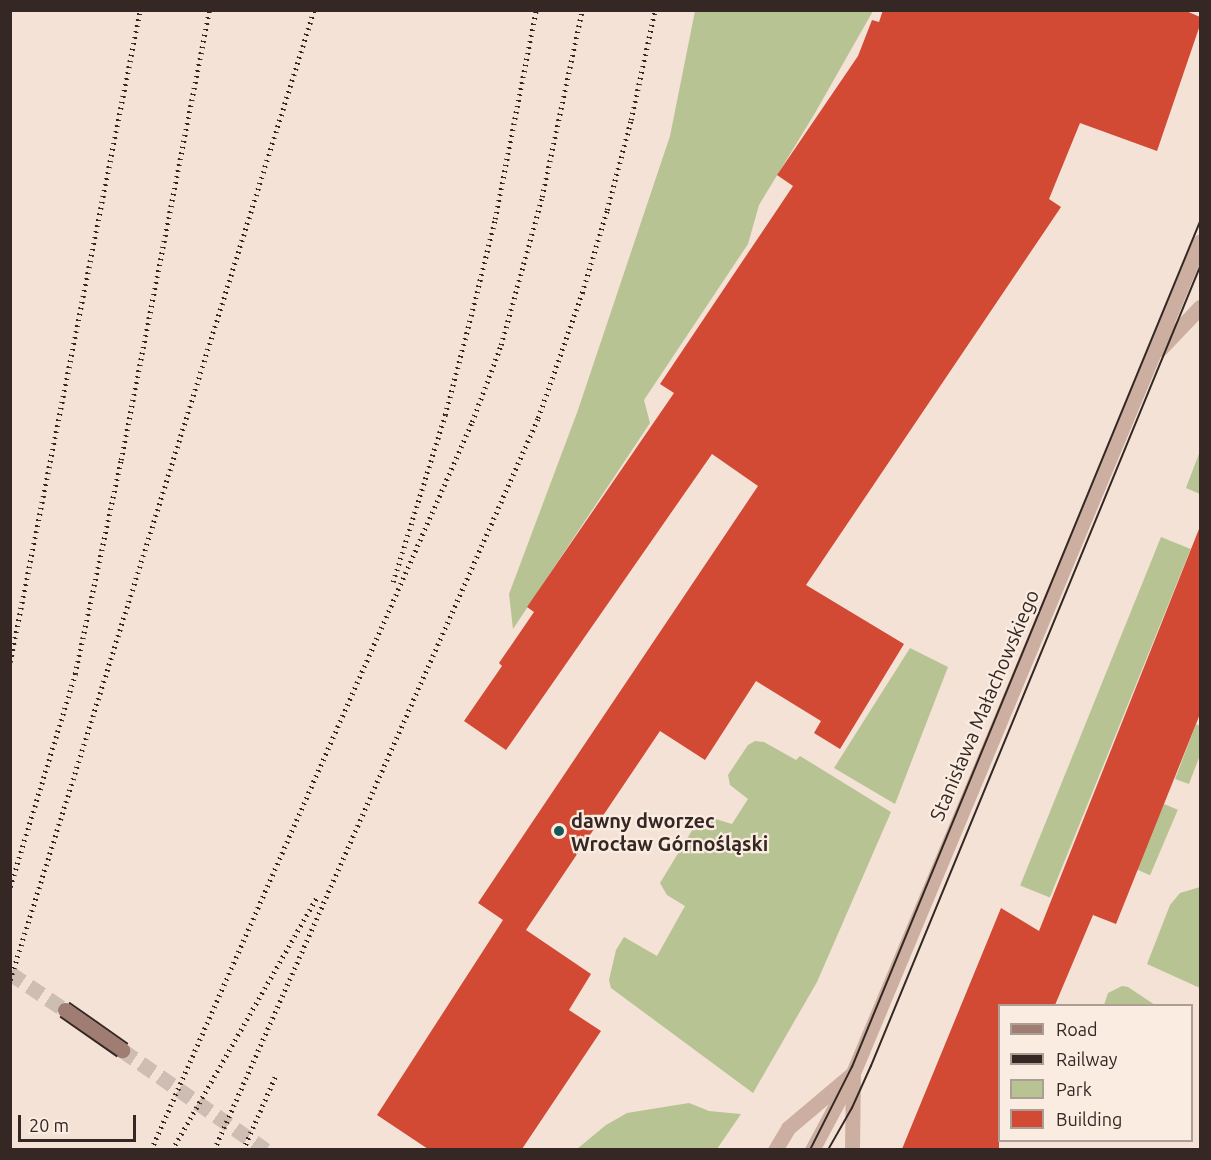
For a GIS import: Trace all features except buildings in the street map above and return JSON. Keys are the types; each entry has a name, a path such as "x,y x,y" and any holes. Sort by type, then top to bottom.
{"main road":[{"path":"64,1010 122,1050"}],"street":[{"name":"Stanisława Małachowskiego","path":"852,1149 853,1072 1200,242"},
{"name":"Stanisława Małachowskiego","path":"1155,354 1200,307"},
{"name":"Stanisława Małachowskiego","path":"775,1149 788,1128 853,1072"},
{"path":"812,1149 853,1072"}],"green space":[{"path":"695,11 873,11 759,205 748,244 644,400 650,423 513,629 509,594 578,410 670,136"},
{"path":"1200,451 1200,494 1186,488"},
{"path":"1161,537 1191,549 1050,898 1020,886"},
{"path":"910,648 948,667 895,804 834,768"},
{"path":"1196,724 1200,726 1200,755 1189,784 1175,779"},
{"path":"755,741 764,742 796,760 800,756 891,812 817,982 753,1093 611,988 609,980 616,950 624,937 657,956 685,906 667,895 660,883 699,819 709,817 732,824 748,799 730,785 728,775 748,745"},
{"path":"1164,804 1178,810 1150,875 1136,869"},
{"path":"1200,887 1200,988 1147,964 1170,905 1180,893"},
{"path":"1122,986 1128,987 1154,1004 1104,1004 1108,993"},
{"path":"689,1103 709,1111 741,1114 717,1149 577,1149 606,1125 627,1113"}],"tunnel":[{"path":"10,973 65,1010"},
{"path":"122,1050 266,1150"}],"tram line":[{"path":"810,1150 852,1067 1200,222"},
{"path":"828,1150 852,1108 871,1066 1200,267"},
{"path":"70,1003 127,1043"},
{"path":"61,1017 117,1056"}],"railway":[{"path":"10,662 140,10"},
{"path":"10,887 75,674 121,460 209,10"},
{"path":"10,980 314,10"},
{"path":"393,582 445,415 471,316 495,219 536,10"},
{"path":"151,1150 472,422 501,345 542,197 582,10"},
{"path":"214,1150 538,418 582,293 607,210 631,120 655,10"},
{"path":"172,1150 317,897"},
{"path":"243,1150 275,1077"}],"place":[{"name":"dawny dworzec Wrocław Górnośląski","path":"559,831"}]}
